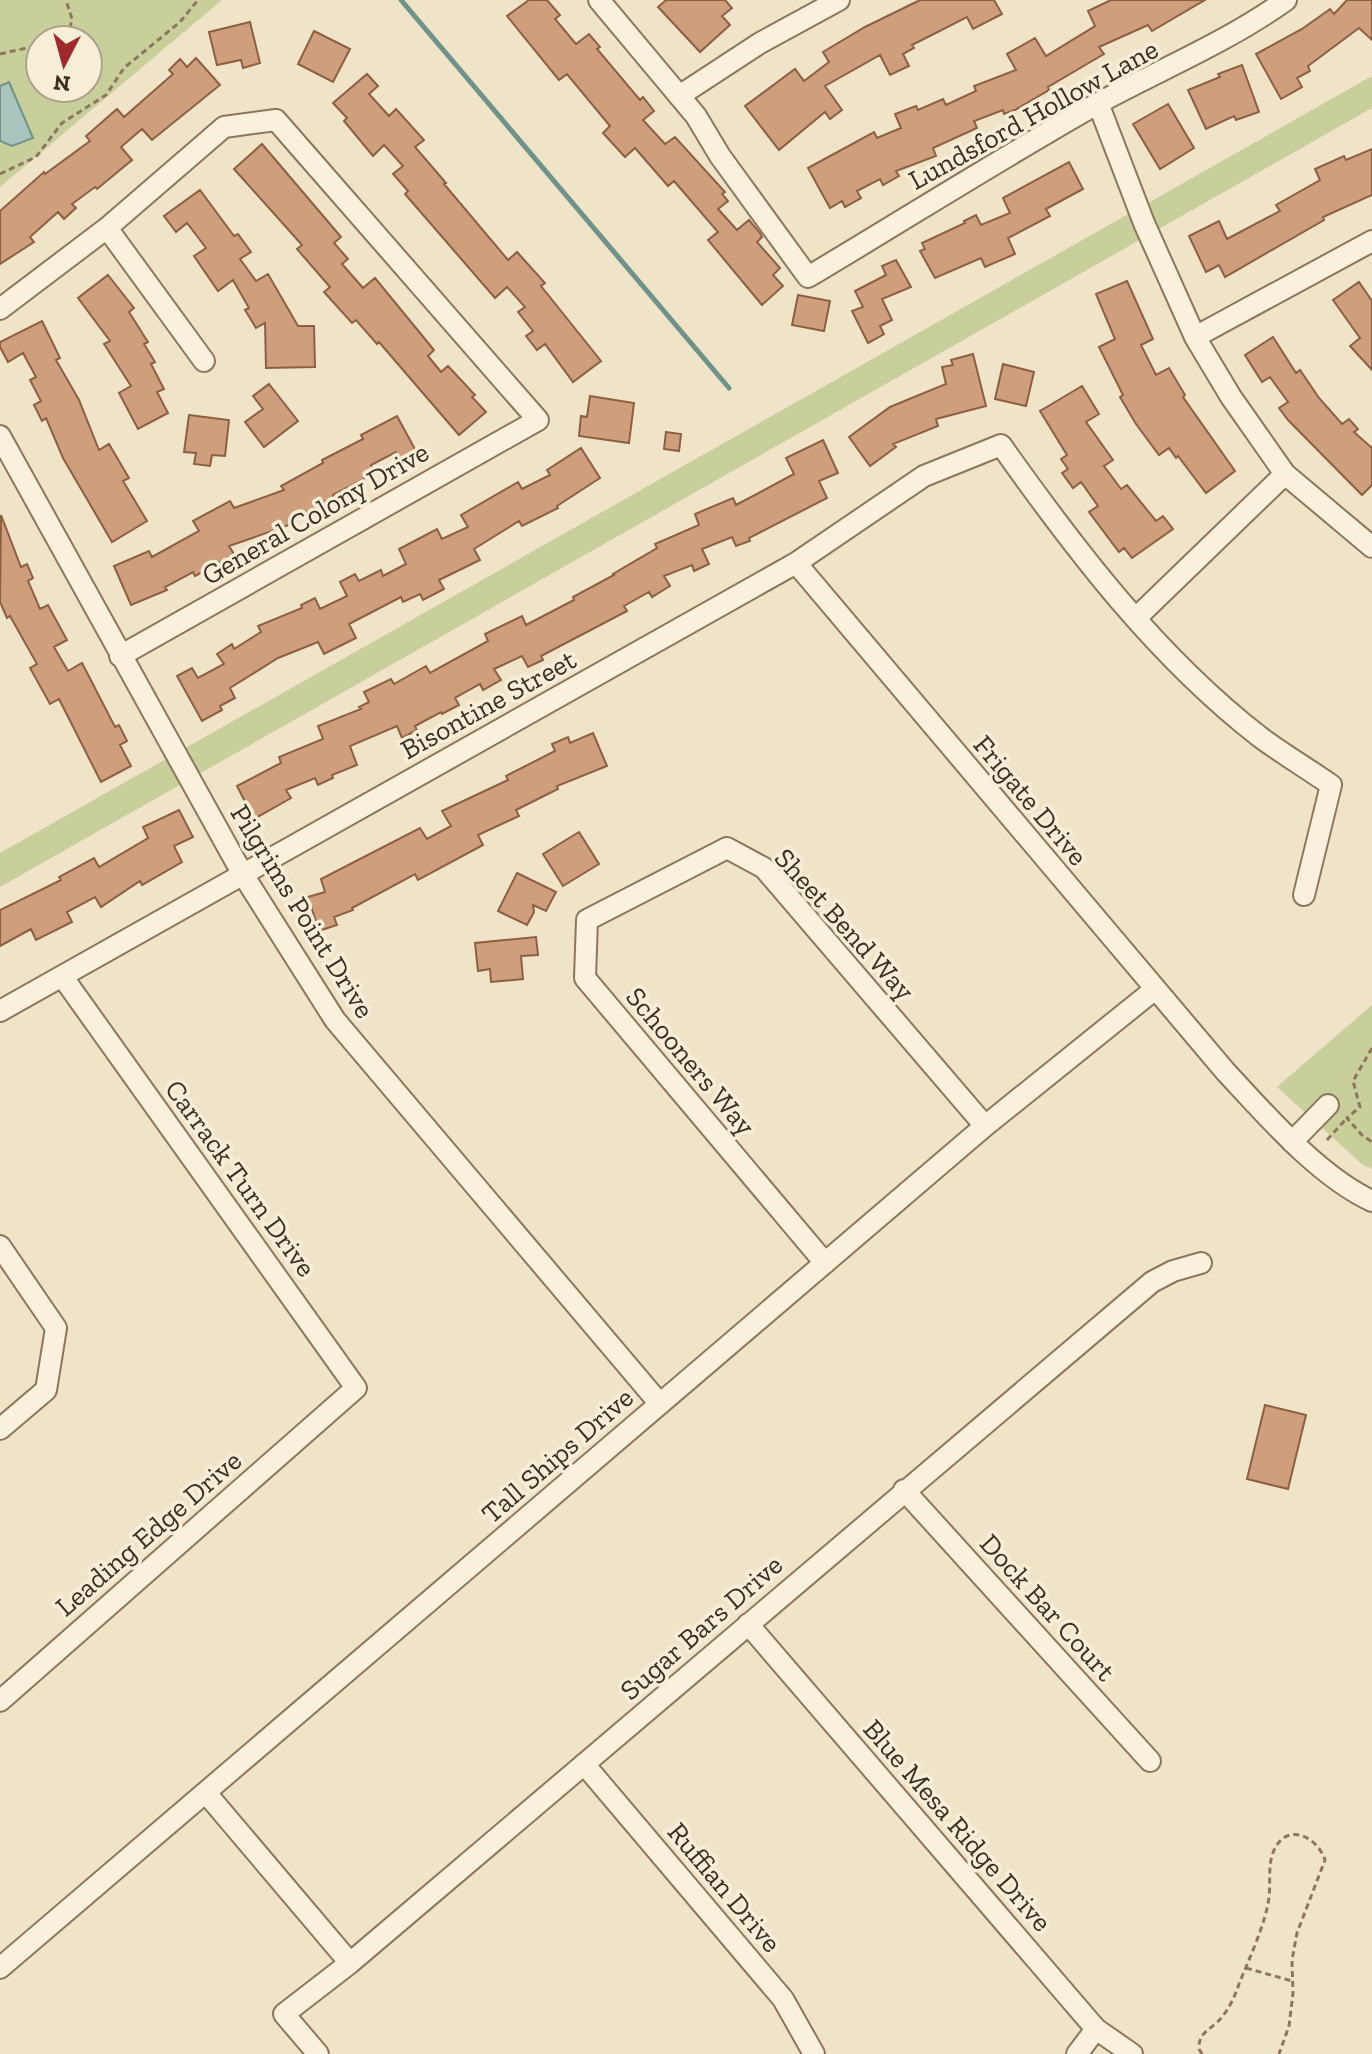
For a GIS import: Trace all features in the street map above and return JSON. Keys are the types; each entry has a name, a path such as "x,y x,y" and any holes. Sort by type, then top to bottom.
{"street":[{"path":"599,0 679,96 760,43 839,0"},
{"name":"Lundsford Hollow Lane","path":"679,96 808,277 965,180 1098,103 1191,58 1286,0"},
{"path":"1098,103 1144,223 1195,337 1231,397 1285,474 1372,547"},
{"name":"General Colony Drive","path":"107,228 224,127 276,120 538,420 120,656"},
{"path":"0,309 107,228 204,361"},
{"path":"1195,337 1372,241"},
{"name":"Pilgrims Point Drive","path":"0,436 242,873 335,1020 660,1404"},
{"name":"Bisontine Street","path":"0,1011 796,563 924,476 1001,445 1067,537 1136,618"},
{"path":"1285,474 1136,618 1195,680 1261,737 1331,785 1304,895"},
{"name":"Frigate Drive","path":"796,563 1225,1071 1292,1142 1359,1195 1372,1201"},
{"name":"Sheet Bend Way","path":"633,896 727,848 764,868 985,1126"},
{"name":"Schooners Way","path":"633,896 587,920 585,978 825,1263"},
{"name":"Carrack Turn Drive","path":"62,976 356,1388 334,1407"},
{"name":"Tall Ships Drive","path":"0,1968 985,1126 1154,990"},
{"path":"1292,1142 1328,1105"},
{"path":"0,1246 56,1328 46,1390 0,1429"},
{"name":"Sugar Bars Drive","path":"318,2054 284,2014 350,1963 1152,1282 1173,1271 1201,1263"},
{"name":"Leading Edge Drive","path":"0,1701 334,1407"},
{"name":"Dock Bar Court","path":"904,1490 1150,1761"},
{"name":"Blue Mesa Ridge Drive","path":"748,1624 1096,2029 1132,2054"},
{"name":"Ruffian Drive","path":"584,1764 783,1999 814,2054"},
{"path":"206,1793 350,1963"},
{"path":"1077,2054 1096,2029"}],"path":[{"path":"66,0 71,24"},
{"path":"0,174 36,157 62,123 106,95 124,68 180,22 198,0"},
{"path":"0,54 24,49"},
{"path":"1327,1140 1360,1107 1353,1081 1372,1048"},
{"path":"1347,1118 1372,1142"},
{"path":"1202,2054 1198,2039 1220,2020 1232,2004 1262,1926 1274,1850 1288,1836 1306,1836 1319,1845 1325,1860 1297,1933 1292,1960 1289,2026 1279,2054"},
{"path":"1245,1967 1292,1981"},
{"path":"1194,2054 1199,2049"}],"green space":[{"path":"0,0 222,0 104,99 104,24 24,24 24,104 99,104 0,187"},
{"path":"1372,76 1372,108 0,887 0,853"},
{"path":"1372,1005 1372,1169 1363,1165 1277,1087"}],"water":[{"path":"9,82 33,138 12,146 0,141 0,86"}],"building":[{"path":"529,0 547,0 560,15 555,19 576,44 589,34 600,47 597,49 640,100 643,97 654,111 643,120 665,144 675,137 725,192 722,194 728,201 718,209 737,230 749,220 760,233 762,237 757,242 780,268 773,275 783,286 762,305 708,240 718,232 674,181 668,186 635,148 625,157 603,133 610,126 567,74 559,80 507,16"},
{"path":"666,0 725,0 732,8 722,16 730,25 700,52 658,7"},
{"path":"920,0 994,0 1002,14 973,29 967,17 912,45 914,48 903,54 909,66 890,75 880,55 825,86 842,110 830,119 825,112 779,150 745,106 795,69 804,81 829,62 823,52"},
{"path":"1111,0 1205,0 1152,31 1148,25 1099,47 1104,54 1048,87 1049,90 1015,110 1004,114 1003,110 974,121 977,128 933,148 936,156 896,171 899,176 883,185 880,179 857,191 861,198 845,207 842,201 830,208 808,168 874,132 877,138 901,128 895,114 916,106 918,110 943,99 946,105 976,91 974,86 1016,70 1007,54 1035,38 1046,56 1095,26 1088,11"},
{"path":"1347,0 1372,0 1372,40 1359,28 1308,66 1310,71 1297,78 1302,87 1281,99 1256,54 1302,29 1330,9 1334,14"},
{"path":"250,22 260,63 243,68 241,60 217,65 209,32"},
{"path":"314,31 350,49 333,82 298,64"},
{"path":"196,58 220,85 152,140 142,129 121,147 132,160 97,189 95,187 72,204 76,208 64,219 58,212 30,237 34,242 0,264 0,211 44,172 90,141 86,136 117,109 124,117 173,74 169,70 180,59 187,67"},
{"path":"1242,65 1259,112 1236,120 1234,116 1206,129 1188,90"},
{"path":"367,74 378,86 369,94 389,116 396,109 424,140 415,147 444,184 508,260 517,252 545,283 541,286 601,361 573,382 545,344 537,350 526,336 533,331 518,312 525,307 507,287 495,298 405,194 408,191 393,174 403,166 384,145 373,156 344,121 347,118 333,103"},
{"path":"1168,104 1194,148 1160,169 1133,124"},
{"path":"262,144 341,237 334,243 348,259 342,264 363,288 375,278 434,350 428,356 441,372 448,366 475,395 472,397 486,412 459,435 379,342 377,344 356,320 352,323 324,292 330,287 297,249 302,245 234,169"},
{"path":"1372,149 1372,195 1323,217 1324,220 1225,277 1219,265 1206,272 1189,236 1219,221 1227,239 1280,211 1276,205 1320,180 1315,169 1344,156 1346,160"},
{"path":"1069,162 1083,189 1046,209 1050,216 1008,238 1015,254 985,267 981,258 935,278 920,251 925,249 922,243 976,215 981,225 1010,213 1003,198"},
{"path":"200,190 234,236 238,234 251,252 240,259 256,281 268,274 298,326 314,326 315,367 266,368 265,323 256,328 233,280 218,291 194,256 206,248 187,223 176,232 164,216"},
{"path":"896,260 911,287 882,299 892,320 880,326 884,334 868,343 852,311 863,307 855,291 886,275 882,266"},
{"path":"108,275 134,308 129,312 148,342 144,344 155,362 151,364 164,389 157,392 168,413 138,429 119,393 131,386 104,344 110,341 78,298"},
{"path":"1127,281 1153,339 1141,345 1156,375 1169,368 1185,395 1183,397 1235,471 1206,493 1178,456 1176,458 1169,448 1159,455 1136,424 1120,397 1123,395 1099,347 1115,339 1096,294"},
{"path":"1359,282 1372,301 1372,370 1350,346 1360,338 1333,300"},
{"path":"798,295 830,301 824,331 792,325"},
{"path":"42,321 60,358 56,360 79,400 99,450 109,444 129,478 123,481 147,521 112,542 63,458 46,418 42,421 34,405 41,401 30,380 36,377 23,353 8,362 0,347 0,342"},
{"path":"1273,337 1296,373 1300,370 1342,424 1349,419 1358,429 1354,432 1372,448 1372,485 1362,495 1288,420 1279,408 1288,402 1270,377 1262,382 1245,355"},
{"path":"973,354 986,406 936,419 938,426 893,444 896,447 870,466 849,437 890,407 946,384 942,367 953,365 951,360"},
{"path":"1003,364 1034,372 1026,406 995,399"},
{"path":"269,384 298,421 264,447 245,422 263,409 253,396"},
{"path":"1082,386 1099,414 1086,422 1113,460 1104,466 1121,489 1127,485 1156,521 1163,516 1173,529 1132,558 1124,548 1119,552 1089,512 1098,506 1081,482 1073,488 1062,473 1068,469 1061,459 1067,455 1040,411"},
{"path":"590,396 634,403 629,443 579,436 581,416 587,417"},
{"path":"189,415 229,420 225,456 212,455 210,466 194,464 196,453 184,452"},
{"path":"397,416 416,451 400,459 396,452 371,465 375,473 333,495 291,521 292,524 229,546 234,554 195,576 193,572 165,587 167,590 131,605 114,566 149,551 152,557 199,531 193,521 230,501 234,508 284,490 281,486"},
{"path":"666,432 681,434 679,451 664,449"},
{"path":"823,440 838,473 819,481 827,498 749,538 750,541 736,546 732,537 702,549 709,564 694,571 692,565 664,576 670,586 652,597 649,592 624,606 627,611 541,656 543,660 528,667 522,656 494,669 501,680 483,690 480,684 455,698 459,705 415,726 417,730 402,738 397,726 350,746 357,765 332,775 333,778 318,785 315,778 286,790 291,798 254,819 237,786 281,763 279,757 323,739 318,726 361,709 359,707 369,702 364,692 391,679 394,684 426,666 430,673 488,641 485,634 522,616 526,625 574,600 573,597 657,548 655,544 699,525 695,514 733,498 736,505 794,474 786,458"},
{"path":"581,448 600,478 558,508 522,526 519,521 474,549 480,560 439,580 444,589 423,600 420,594 403,602 401,597 349,624 356,638 324,654 318,642 278,658 230,688 235,698 220,706 222,710 202,721 177,676 192,668 198,678 224,664 217,654 232,644 234,649 261,632 258,626 302,608 301,605 315,598 320,609 347,596 340,582 355,574 359,581 381,570 383,576 406,564 399,549 437,529 442,539 468,527 461,515 518,482 522,489 550,475 547,470"},
{"path":"1,515 21,567 27,564 33,578 28,581 40,609 48,605 67,640 54,647 68,671 82,663 115,727 119,725 127,741 120,745 131,766 101,782 59,699 50,704 30,668 37,664 0,602"},
{"path":"593,733 607,766 557,786 558,789 516,810 519,816 478,835 483,845 418,880 415,874 353,910 334,917 337,925 319,931 308,897 325,892 321,879 420,828 427,839 451,826 442,811 508,780 506,776 555,751 552,744 568,737 570,743"},
{"path":"179,810 193,837 174,846 182,862 142,885 140,881 101,907 95,897 67,912 72,922 36,940 31,929 0,946 0,910 61,880 59,877 94,858 99,867 148,838 143,827"},
{"path":"579,832 599,864 563,886 543,854"},
{"path":"517,873 556,892 546,911 533,905 534,912 527,925 498,911"},
{"path":"536,937 538,955 521,956 523,979 491,982 490,969 478,971 475,943"},
{"path":"1265,1405 1306,1415 1288,1489 1247,1479"}],"waterway":[{"path":"401,0 729,388"}]}
